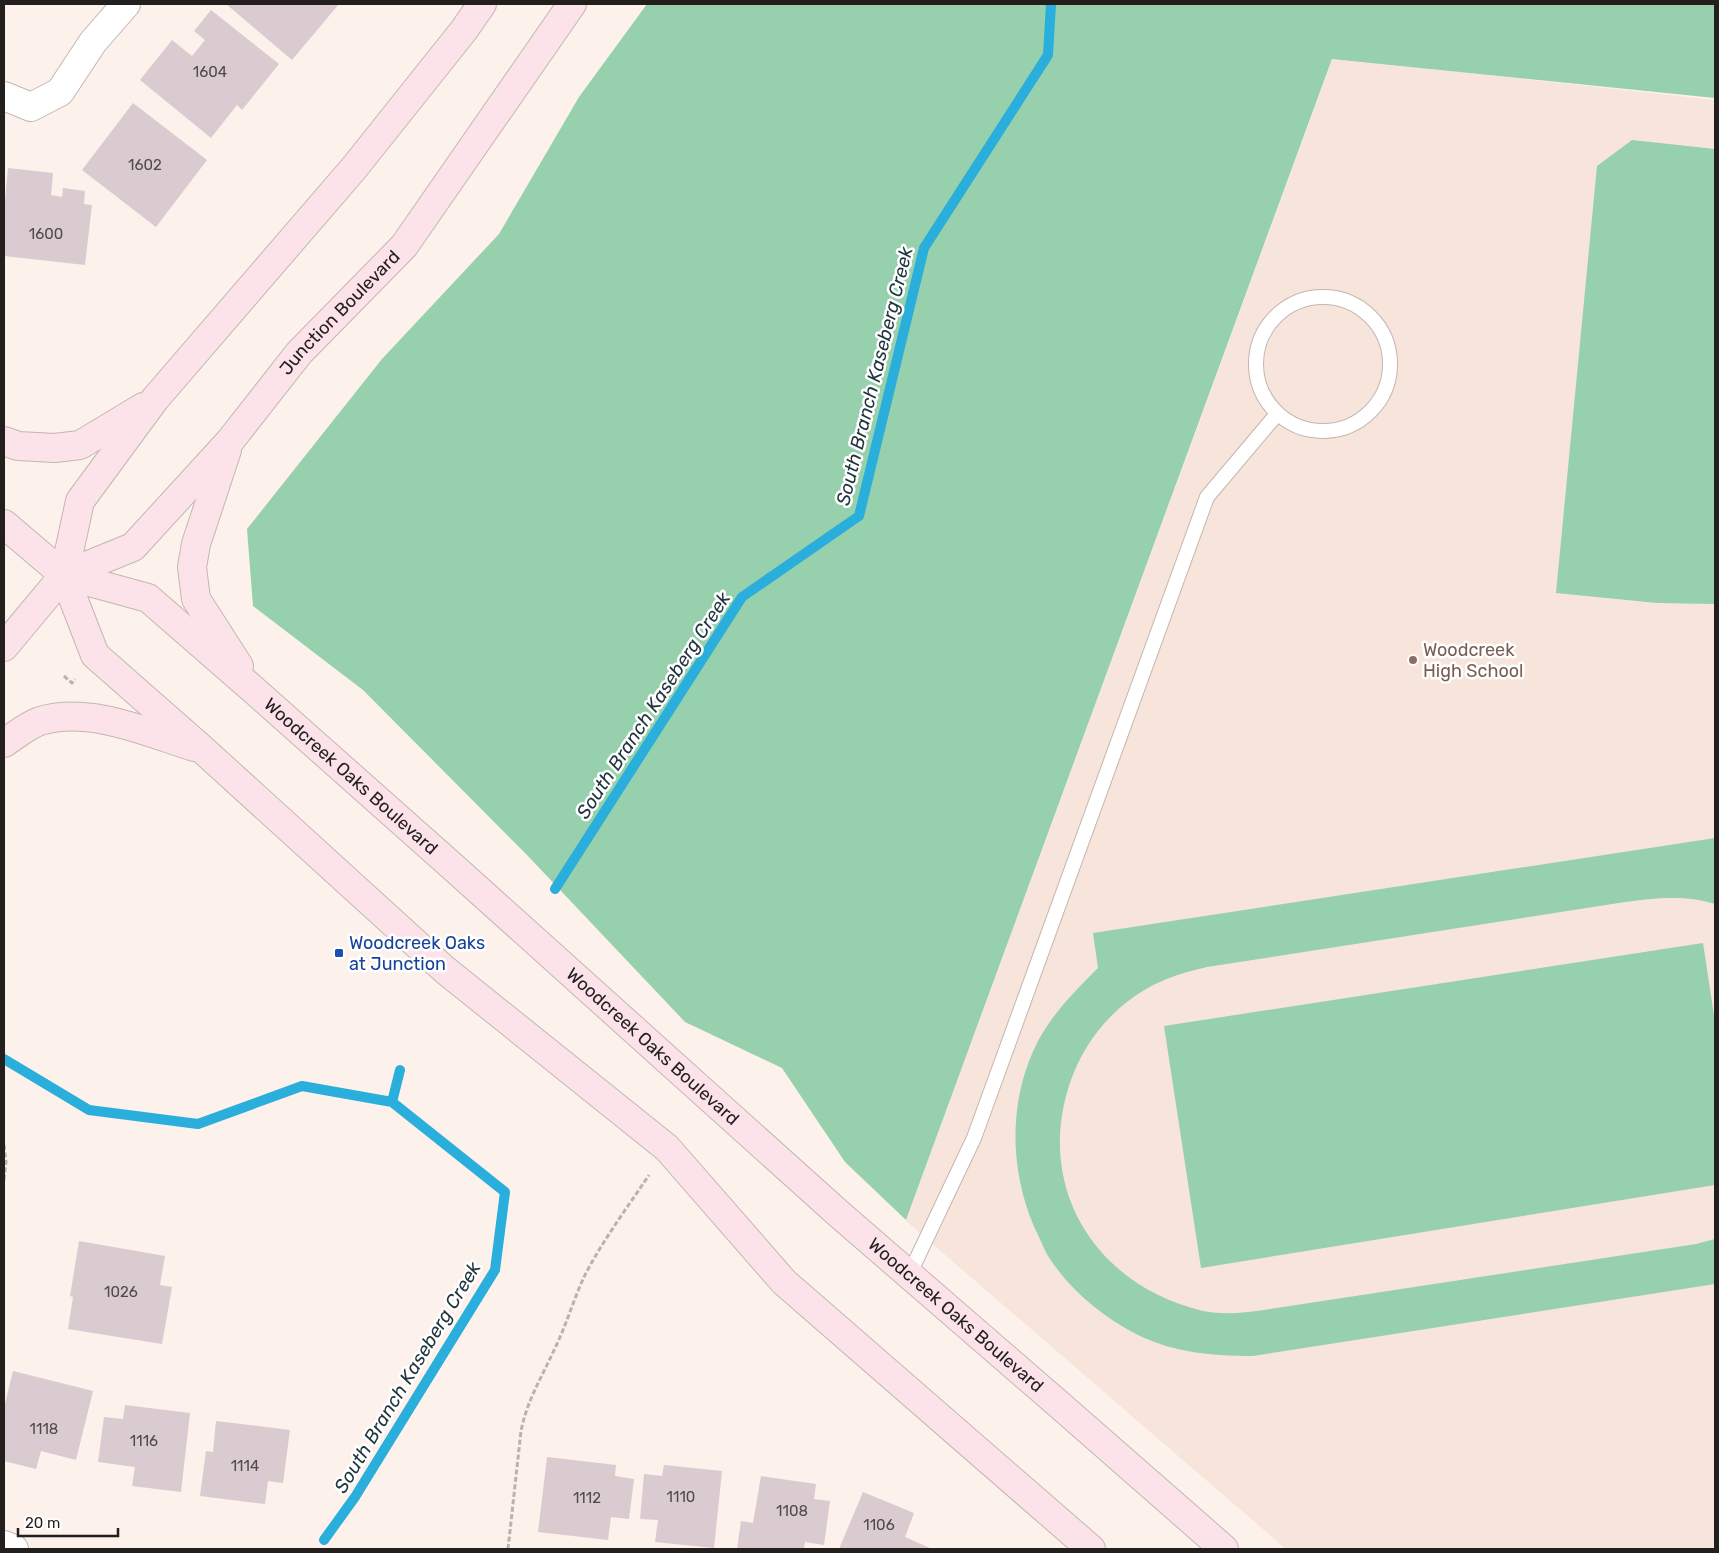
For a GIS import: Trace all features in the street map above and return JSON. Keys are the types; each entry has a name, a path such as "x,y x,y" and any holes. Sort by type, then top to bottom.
{"main road":[{"name":"Junction Boulevard","path":"4,648 64,575 80,501 155,399 354,168 464,30 482,4"},
{"name":"Junction Boulevard","path":"64,575 133,547 230,441 299,353 404,246 572,4"},
{"path":"4,441 18,446 56,448 80,445 155,399"},
{"path":"230,441 196,544 192,568 196,599 256,692"},
{"name":"Woodcreek Oaks Boulevard","path":"4,524 64,575 148,598 256,692 677,1070 1224,1549"},
{"name":"Woodcreek Oaks Boulevard","path":"64,575 95,655 202,749 445,970 668,1148 784,1282 1091,1549"},
{"path":"4,743 39,721 71,716 100,718 202,749"}],"street":[{"path":"4,96 31,107 60,92 93,42 126,4"},
{"path":"4,1545 14,1549"}],"lane":[{"path":"1314,297 1321,297 1335,298 1356,306 1372,319 1384,337 1390,359 1387,382 1378,403 1362,419 1341,429 1319,432 1297,426 1277,414 1264,397 1256,376 1256,355 1262,334 1276,317 1293,304 1314,297"},
{"path":"909,1275 974,1138 1207,497 1277,414"}],"path":[{"path":"64,676 72,683 78,674"},
{"path":"4,1145 6,1162 4,1180"},
{"path":"508,1549 521,1431 530,1398 554,1351 584,1278 598,1250 668,1148"}],"shaded area":[{"name":"Woodcreek High School","path":"1333,58 1715,100 1715,1549 1286,1549 906,1221"}],"green space":[{"path":"647,4 1715,4 1715,98 1332,59 906,1220 845,1162 782,1068 685,1022 527,855 363,690 253,606 247,529 382,359 499,234 579,97"},
{"path":"1632,140 1715,149 1715,604 1657,603 1556,593 1597,166"},
{"path":"1715,838 1715,904 1682,898 1625,902 1207,967 1175,976 1153,985 1121,1006 1100,1028 1083,1053 1071,1080 1061,1120 1061,1158 1068,1194 1083,1226 1104,1255 1132,1279 1165,1298 1203,1311 1241,1313 1256,1311 1696,1244 1715,1239 1715,1284 1253,1356 1223,1355 1180,1350 1152,1341 1125,1328 1101,1312 1078,1293 1058,1271 1048,1256 1028,1212 1021,1188 1017,1163 1017,1113 1021,1088 1028,1064 1038,1041 1058,1012 1098,968 1093,933"},
{"path":"1703,943 1715,1022 1715,1185 1201,1268 1164,1026"}],"building":[{"path":"226,4 339,4 292,60"},
{"path":"211,10 279,64 242,110 237,105 211,138 140,80 172,40 192,56 205,40 194,31"},
{"path":"133,103 207,160 156,227 82,170"},
{"path":"8,168 53,173 51,195 62,197 63,188 85,191 84,204 92,205 85,265 4,256 4,212"},
{"path":"79,1241 165,1256 160,1285 172,1287 162,1344 68,1329 73,1297 70,1296"},
{"path":"13,1371 93,1391 76,1460 41,1451 36,1469 4,1461 4,1408"},
{"path":"125,1405 190,1413 181,1492 132,1486 135,1467 98,1462 104,1417 123,1419"},
{"path":"216,1421 290,1430 283,1483 268,1481 265,1504 200,1496 206,1451 213,1452"},
{"path":"547,1457 616,1465 615,1476 634,1479 629,1519 611,1517 608,1540 538,1532"},
{"path":"664,1465 722,1471 714,1548 655,1542 658,1520 640,1519 644,1474 662,1476"},
{"path":"761,1476 816,1484 814,1499 830,1501 824,1545 805,1542 804,1549 737,1549 741,1521 753,1523"},
{"path":"863,1492 914,1513 905,1537 932,1549 839,1549"}],"waterway":[{"name":"South Branch Kaseberg Creek","path":"555,889 742,597 859,516 924,248 1048,55 1051,4"},
{"path":"4,1059 89,1110 198,1124 302,1086 392,1102"},
{"name":"South Branch Kaseberg Creek","path":"324,1540 355,1497 495,1270 505,1192 392,1102 400,1070"}],"place":[{"name":"Woodcreek High School","path":"1413,660"},
{"name":"Woodcreek Oaks at Junction","path":"339,953"}]}
